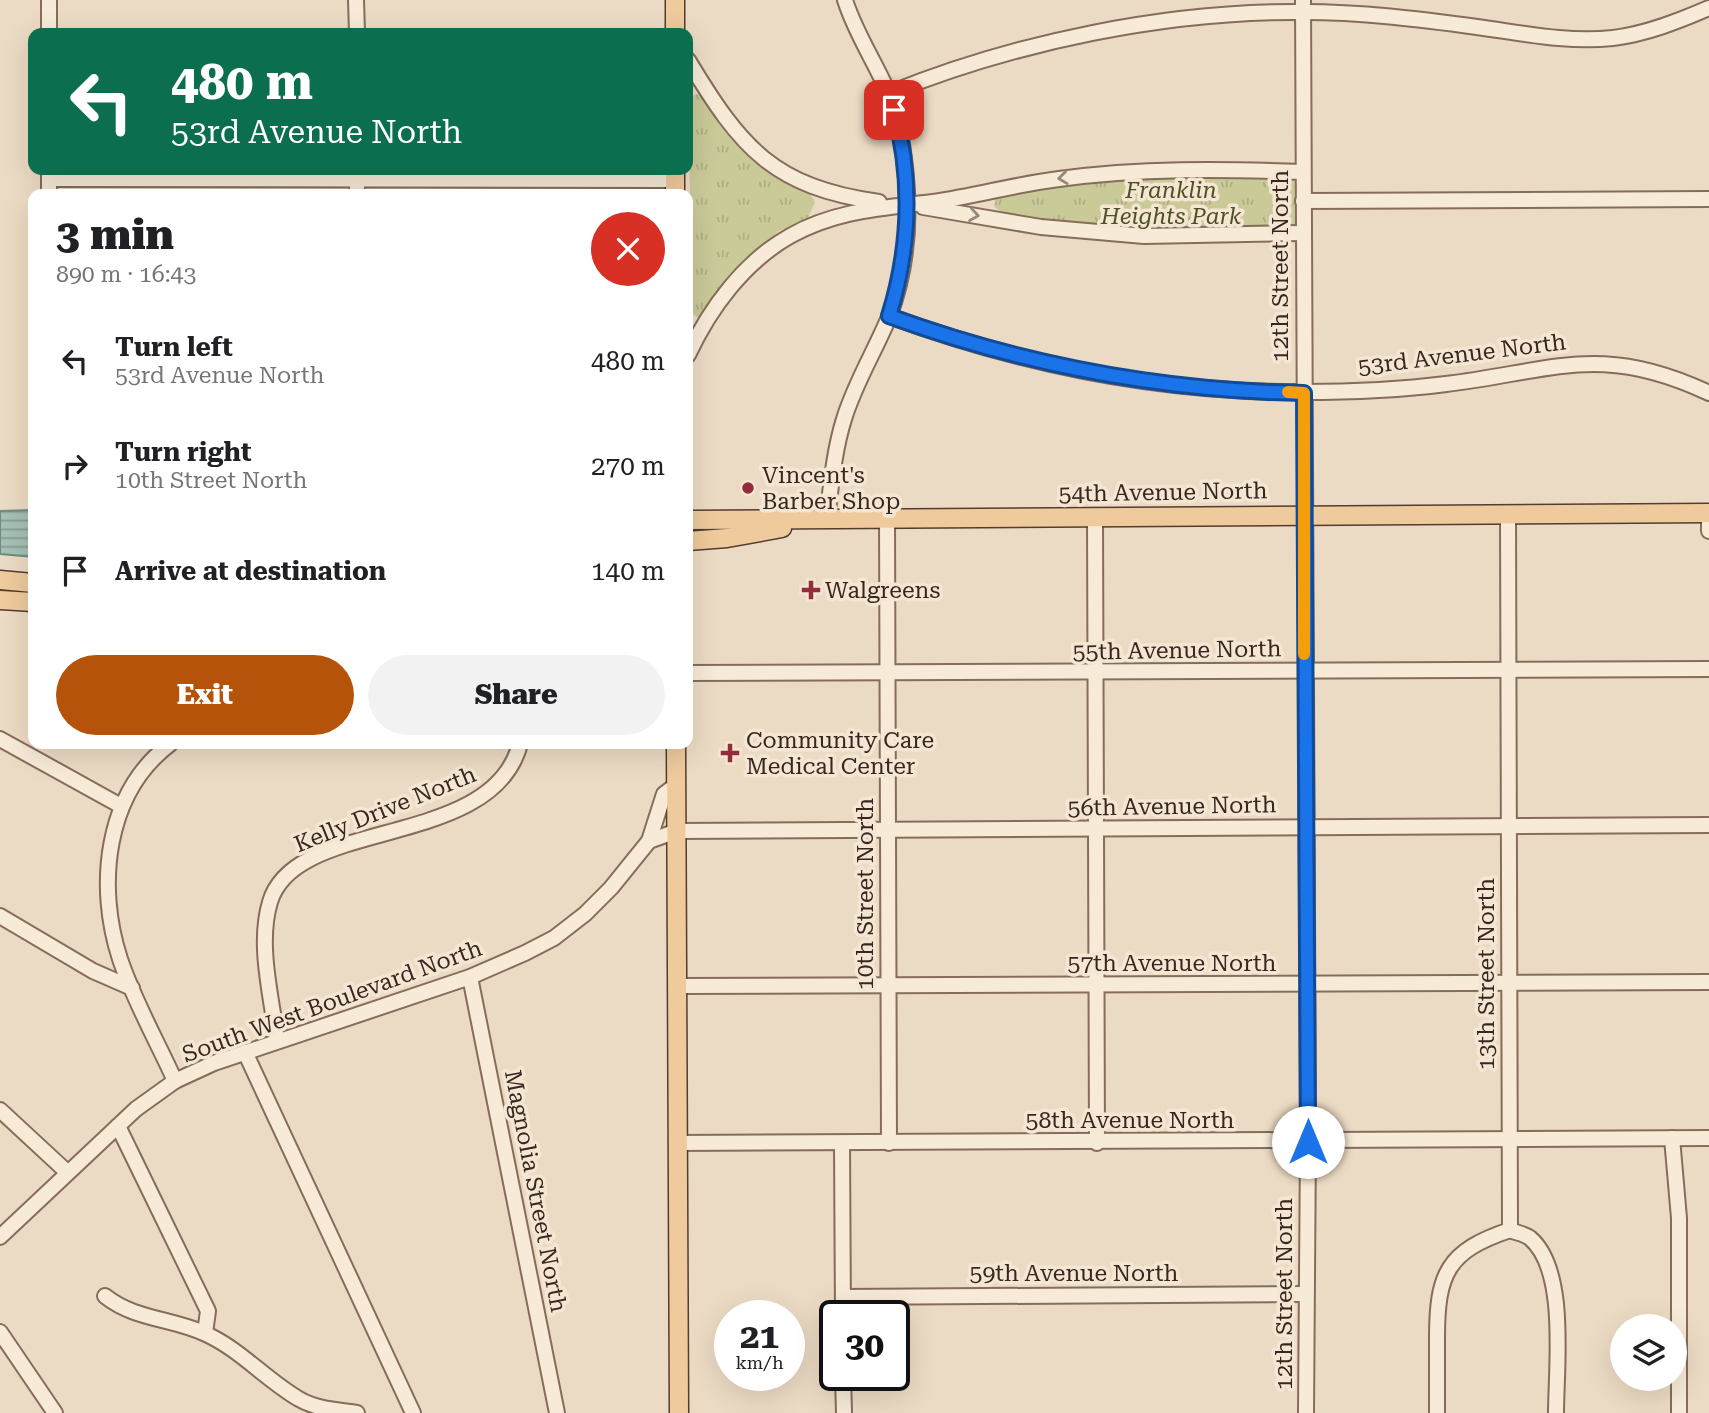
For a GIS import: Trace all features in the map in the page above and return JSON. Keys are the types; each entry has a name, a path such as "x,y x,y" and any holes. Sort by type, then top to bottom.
{"main road":[{"path":"675,0 675,28"},
{"name":"54th Avenue North","path":"693,520 1709,513"},
{"name":"54th Avenue North","path":"693,541 727,538 827,519"},
{"path":"0,580 28,583"},
{"path":"0,600 28,602"},
{"path":"676,749 679,1413"}],"street":[{"path":"49,0 49,28"},
{"path":"356,0 357,28"},
{"path":"827,519 844,419 889,316 901,276 908,234 905,168 890,93 845,0"},
{"path":"890,93 942,72 1011,52 1106,33 1236,13 1303,6 1556,39 1588,40 1616,37 1670,24 1709,8"},
{"name":"12th Street North","path":"1303,6 1308,1142 1306,1413"},
{"path":"693,68 723,117 756,154 773,167 824,192 1041,227 1144,236 1303,233"},
{"path":"693,346 716,305 758,258 790,236 829,218 856,210 1050,180 1132,172 1303,172"},
{"path":"49,181 675,181"},
{"path":"1303,201 1709,199"},
{"name":"53rd Avenue North","path":"889,316 977,347 1085,372 1209,390 1304,393 1447,384 1564,363 1594,362 1648,369 1709,393"},
{"path":"1709,513 1709,531"},
{"name":"13th Street North","path":"1508,514 1510,1230"},
{"path":"1095,518 1097,1143"},
{"name":"10th Street North","path":"887,519 889,1143"},
{"name":"55th Avenue North","path":"693,673 888,675 1709,669"},
{"path":"0,739 121,806"},
{"path":"165,749 139,775 121,806 112,839 108,887 120,957 175,1081"},
{"name":"Kelly Drive North","path":"277,1041 266,924 272,894 280,884 296,867 325,854 455,810 491,792 512,767 518,749"},
{"name":"South West Boulevard North","path":"0,1237 118,1126 175,1081 244,1052 470,977 554,939 611,888 649,841 664,794 676,785"},
{"name":"56th Avenue North","path":"677,831 1097,831 1709,825"},
{"path":"649,841 677,831"},
{"path":"0,916 117,984 132,988"},
{"name":"Magnolia Street North","path":"470,977 557,1413"},
{"name":"57th Avenue North","path":"677,986 1709,982"},
{"path":"244,1052 414,1413"},
{"path":"0,1110 67,1172"},
{"path":"118,1126 208,1311 205,1333"},
{"path":"1672,1138 1679,1219 1679,1413"},
{"name":"58th Avenue North","path":"677,1143 1709,1138"},
{"path":"842,1143 843,1297"},
{"path":"1437,1413 1437,1306 1440,1284 1464,1251 1489,1237 1510,1230 1529,1237 1541,1251 1556,1295 1556,1413"},
{"name":"59th Avenue North","path":"843,1297 1305,1294"},
{"path":"105,1296 134,1313 205,1333 251,1361 300,1399 317,1406 357,1413"},
{"path":"0,1332 55,1413"},
{"path":"843,1391 844,1413"}],"green space":[{"path":"700,95 755,162 771,174 807,191 815,202 808,218 779,231 757,250 698,318 693,314 693,189 690,189 690,175 693,175 693,96"},
{"name":"Franklin Heights Park","path":"1170,176 1297,181 1298,221 1295,226 1231,229 1090,227 1047,223 1014,216 994,206 997,196 1058,185"}],"shaded area":[{"path":"28,510 28,557 0,554 0,511"}],"slow traffic":[{"path":"1288,392 1304,393 1304,654"}],"place":[{"name":"Vincent's Barber Shop","path":"748,488"},
{"name":"Walgreens","path":"811,590"},
{"name":"Community Care Medical Center","path":"730,753"}],"route":[{"path":"894,110 905,168 908,234 901,276 889,316 977,347 1052,366 1155,384 1209,390 1304,393 1308,1142"}]}
